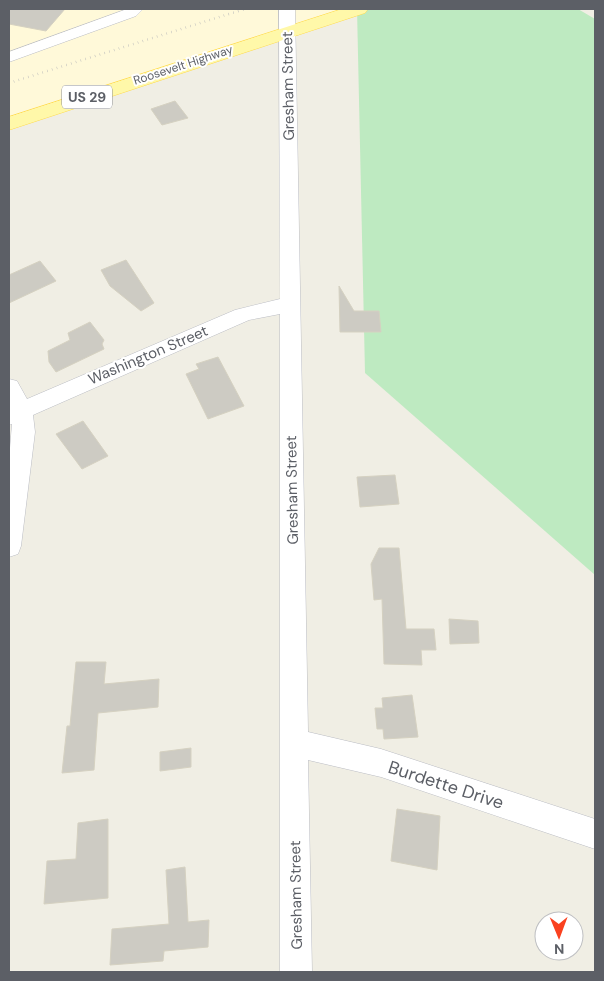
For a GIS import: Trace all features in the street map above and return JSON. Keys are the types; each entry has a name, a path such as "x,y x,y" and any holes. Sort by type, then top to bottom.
{"main road":[{"name":"Roosevelt Highway","path":"9,124 287,20 359,9"}],"street":[{"path":"9,57 131,13 135,9"},
{"name":"Gresham Street","path":"287,20 296,972"},
{"name":"Washington Street","path":"15,413 242,315 266,308 290,305"},
{"path":"9,387 15,413 24,432 9,546"},
{"name":"Burdette Drive","path":"294,743 381,764 595,834"}],"shaded area":[{"path":"9,9 351,9 54,105 9,123"}],"green space":[{"path":"357,9 578,9 595,19 595,575 365,373"}],"building":[{"path":"9,9 65,9 46,31 9,24"},
{"path":"175,101 188,118 162,125 151,109"},
{"path":"126,260 154,303 141,311 110,286 101,270"},
{"path":"40,261 56,281 9,303 9,275"},
{"path":"339,286 354,311 379,311 381,332 340,332"},
{"path":"90,322 104,340 102,344 104,349 56,372 49,362 48,351 70,340 68,333"},
{"path":"218,357 244,406 208,419 186,374 199,369 196,364"},
{"path":"83,421 108,456 82,469 56,434"},
{"path":"395,475 399,504 360,507 357,477"},
{"path":"379,548 399,548 406,629 434,629 436,650 421,650 422,665 384,664 382,599 374,600 371,564"},
{"path":"449,619 478,621 479,643 450,644"},
{"path":"76,662 106,662 104,684 159,679 158,707 98,713 94,770 62,773 67,726 70,726"},
{"path":"412,695 418,737 384,739 383,729 377,729 375,708 383,708 382,698"},
{"path":"191,748 191,767 160,771 160,752"},
{"path":"397,809 440,816 437,870 391,861"},
{"path":"108,819 108,898 44,904 47,861 76,859 78,823"},
{"path":"185,867 188,922 209,920 208,947 164,951 163,961 110,965 112,929 169,924 166,870"}],"railway":[{"path":"9,83 245,9"}]}
